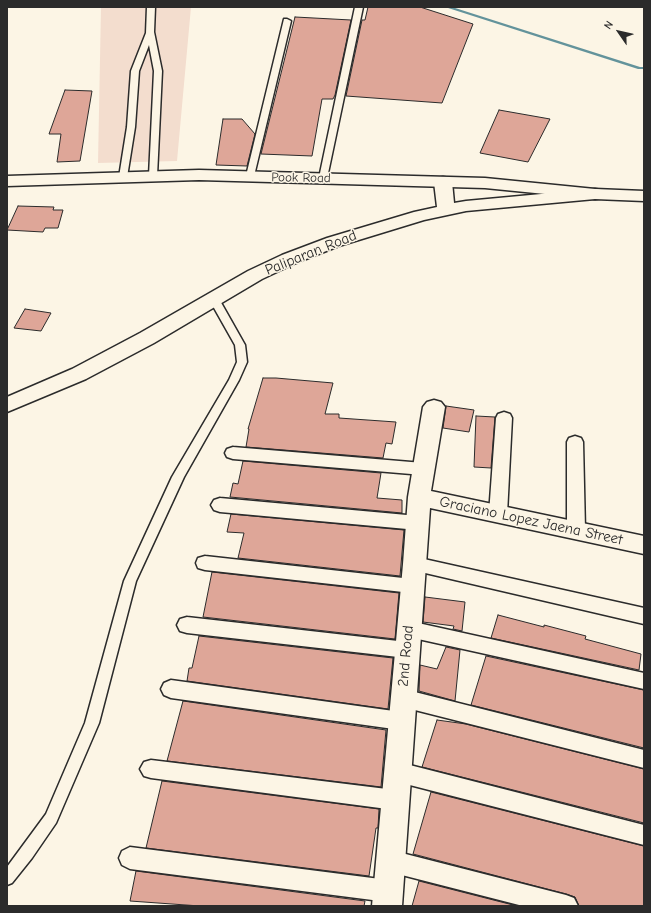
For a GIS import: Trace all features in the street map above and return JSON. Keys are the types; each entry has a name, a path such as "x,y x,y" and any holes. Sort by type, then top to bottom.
{"street":[{"name":"Pook Road","path":"7,181 153,176 250,176 485,183 595,194"},
{"path":"443,182 446,209"},
{"name":"Paliparan Road","path":"7,406 86,370 147,338 255,275 289,259 364,232 446,209 466,206 595,194 644,196"},
{"name":"2nd Road","path":"388,899 419,497 434,406"},
{"path":"498,514 504,418"},
{"path":"575,442 576,530"},
{"path":"233,453 423,469"},
{"name":"Graciano Lopez Jaena Street","path":"419,497 644,545"},
{"path":"220,506 418,523"},
{"path":"205,563 413,575 644,616"},
{"path":"187,625 408,640 644,681"},
{"path":"171,689 402,710 644,759"},
{"path":"152,769 395,800"},
{"path":"398,772 644,835"},
{"path":"130,858 388,899"},
{"path":"390,861 566,906"}],"lane":[{"path":"151,7 150,32 158,71 153,176"},
{"path":"323,178 359,7"},
{"path":"250,176 288,21"},
{"path":"123,177 131,127 135,71 150,32"},
{"path":"7,878 27,853 51,818 92,723 130,581 178,477 234,380 242,362 240,345 214,299"}],"shaded area":[{"path":"101,7 191,7 177,161 98,163"}],"building":[{"path":"368,7 420,7 473,24 442,103 346,96 362,20 365,20"},
{"path":"295,17 351,20 335,95 333,99 322,99 312,156 261,154"},
{"path":"65,90 92,91 80,161 57,162 61,134 49,134"},
{"path":"499,110 550,119 528,162 480,153"},
{"path":"223,119 242,119 255,134 247,166 216,165"},
{"path":"18,206 54,207 53,210 63,210 58,228 45,228 43,232 7,230"},
{"path":"25,309 51,313 41,331 14,328"},
{"path":"263,378 333,383 325,414 339,414 339,418 396,422 392,444 386,443 383,458 246,447 248,429"},
{"path":"446,406 474,410 469,432 443,428"},
{"path":"476,416 495,417 491,468 474,467"},
{"path":"243,461 381,473 377,498 402,500 402,513 230,497 233,483 238,484"},
{"path":"231,514 404,530 400,576 238,558 244,533 227,532"},
{"path":"212,572 399,593 395,639 203,617"},
{"path":"425,597 465,602 462,631 453,629 454,626 423,622"},
{"path":"498,615 586,636 585,639 641,654 639,670 491,638"},
{"path":"199,636 393,658 388,709 187,681 189,668 192,668"},
{"path":"446,647 460,650 455,701 419,691 420,665 437,669"},
{"path":"486,656 644,690 644,748 471,705"},
{"path":"183,701 386,730 381,787 167,761"},
{"path":"437,720 466,724 644,769 644,823 422,767"},
{"path":"162,781 379,809 378,828 376,828 369,876 146,848"},
{"path":"431,792 644,846 644,906 579,906 575,897 566,894 413,854"},
{"path":"136,871 365,901 364,906 200,906 130,901"},
{"path":"419,881 517,906 412,906"}],"waterway":[{"path":"447,7 644,68"}]}
